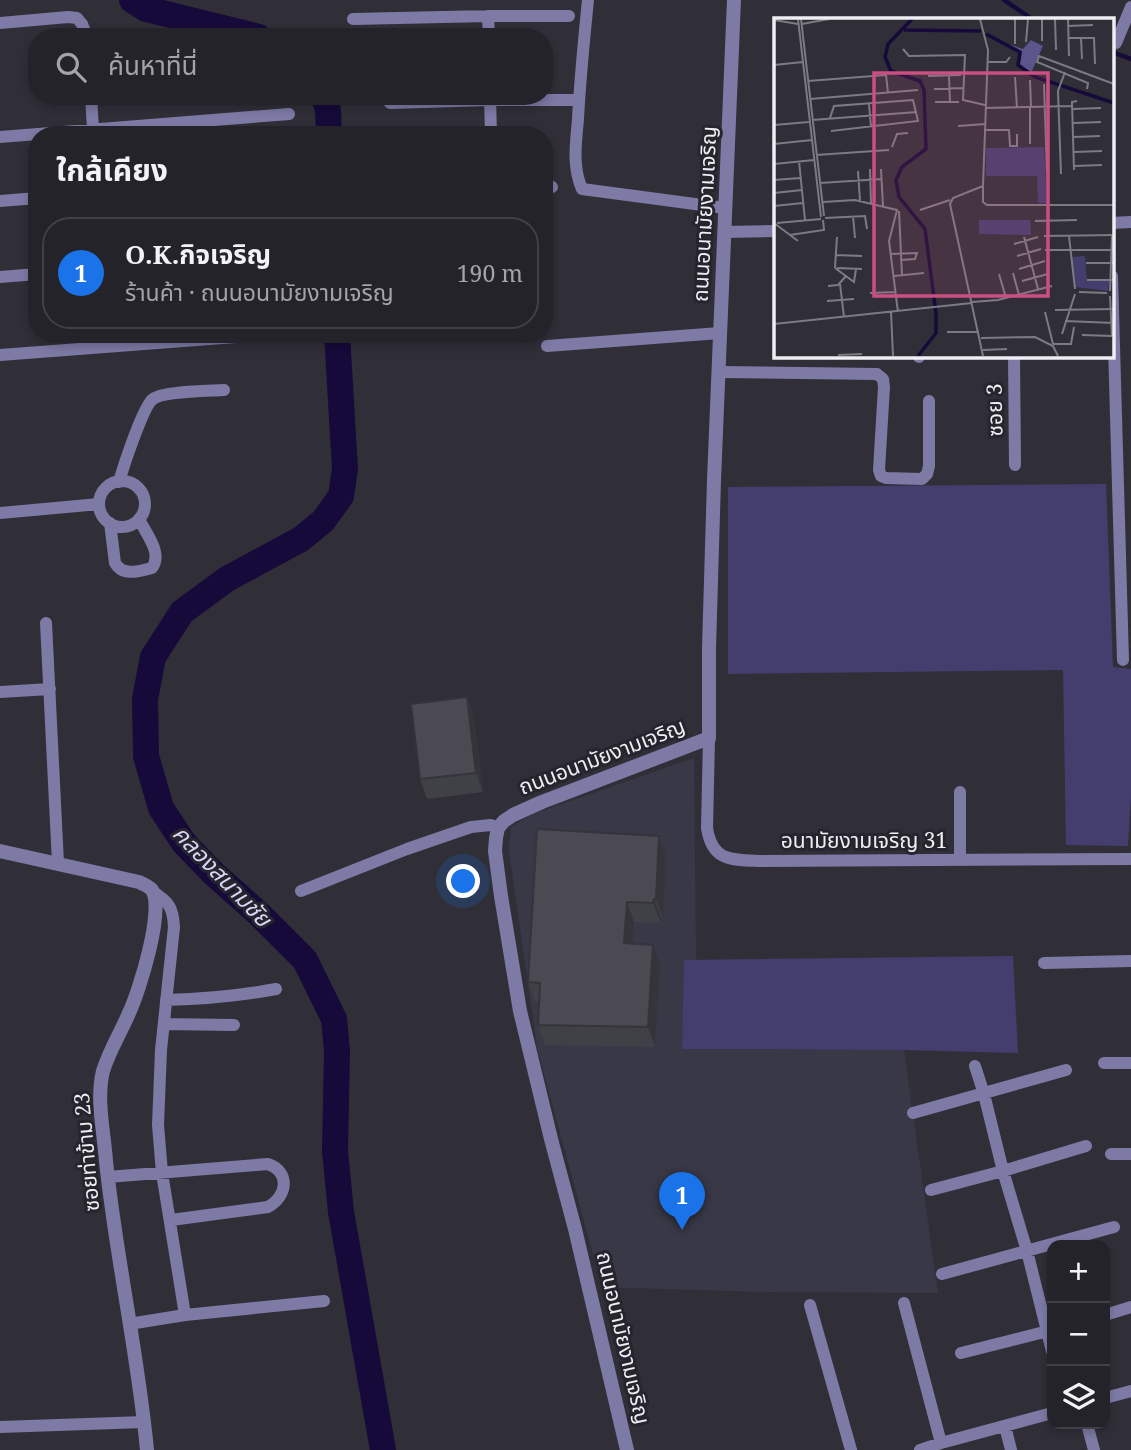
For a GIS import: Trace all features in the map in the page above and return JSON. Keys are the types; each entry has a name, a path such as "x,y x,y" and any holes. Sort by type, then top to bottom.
{"street":[{"path":"588,0 575,164 582,188 725,208"},
{"name":"ถนนอนามัยงามเจริญ","path":"627,1450 520,1011 495,851 498,828 504,821 542,802 709,738 710,620 734,0"},
{"path":"1116,43 1131,7"},
{"path":"488,16 489,28"},
{"path":"353,19 569,16"},
{"path":"0,23 77,18 84,28"},
{"path":"553,99 579,100"},
{"path":"91,105 93,126"},
{"path":"490,105 491,126"},
{"path":"142,126 289,114"},
{"path":"0,137 28,135"},
{"path":"0,201 28,199"},
{"path":"724,232 774,232"},
{"path":"0,277 28,275"},
{"path":"547,346 720,332"},
{"path":"0,355 157,343"},
{"path":"1114,346 1123,660"},
{"name":"ซอย 3","path":"1014,357 1015,465"},
{"path":"719,372 877,374 883,379 884,387 879,470 886,478 922,479 927,474 929,401"},
{"path":"119,482 135,436 153,398 169,394 225,390"},
{"path":"127,482 140,490 145,505 139,519 122,527 110,523 102,515 99,504 107,487 127,482"},
{"path":"0,513 99,504"},
{"path":"110,523 118,568 131,572 152,568 157,561 155,549 139,519"},
{"path":"46,623 58,863"},
{"path":"0,692 50,689"},
{"name":"อนามัยงามเจริญ 31","path":"709,738 707,828 714,850 723,857 759,861 1131,859"},
{"path":"960,792 960,860"},
{"path":"301,891 471,827 491,825 498,828"},
{"path":"0,851 139,882 164,899 173,915 161,1050 158,1125 162,1173 185,1315"},
{"name":"ซอยท่าข้าม 23","path":"146,1450 108,1177 101,1090 103,1072 136,998 146,962 156,918 157,906 152,891"},
{"path":"1044,962 1131,961"},
{"path":"166,1000 242,996 276,989"},
{"path":"164,1024 234,1025"},
{"path":"1104,1063 1131,1063"},
{"path":"975,1066 1047,1321"},
{"path":"913,1113 1066,1070"},
{"path":"931,1190 1087,1146"},
{"path":"1111,1154 1131,1154"},
{"path":"108,1177 268,1164 276,1167 282,1174 283,1194 276,1203 268,1207 171,1220"},
{"path":"942,1274 1114,1227"},
{"path":"129,1324 185,1315 324,1301"},
{"path":"904,1303 941,1443"},
{"path":"810,1305 851,1450"},
{"path":"1110,1313 1131,1307"},
{"path":"961,1353 1047,1332"},
{"path":"1110,1397 1131,1391"},
{"path":"922,1450 1047,1414"},
{"path":"0,1427 144,1422"},
{"path":"1005,1426 1011,1450"},
{"path":"1088,1429 1094,1450"}],"shaded area":[{"path":"1106,484 1113,667 1131,669 1131,796 1128,846 1066,845 1063,670 728,674 728,487"},
{"path":"694,758 696,960 685,960 682,1049 904,1050 938,1293 763,1292 602,1287 537,1048 509,851 511,827 533,814"},
{"path":"1013,956 1018,1053 682,1049 684,960"}],"building":[{"path":"467,697 476,773 420,779 411,704"},
{"path":"537,829 659,836 656,899 653,903 627,902 624,943 653,945 648,1027 538,1025 540,983 528,982"}],"waterway":[{"name":"คลองสนามชัย","path":"132,0 146,9 223,28"},
{"path":"1004,0 1031,18"},
{"path":"1114,53 1131,59"},
{"name":"คลองสนามชัย","path":"326,105 329,126"},
{"name":"คลองสนามชัย","path":"338,343 345,469 341,496 323,521 301,539 227,579 182,612 153,657 145,699 146,756 161,808 184,843 305,960 334,1019 337,1051 335,1151 341,1212 383,1450"}],"place":[{"name":"O.K.กิจเจริญ","path":"682,1230"}]}
